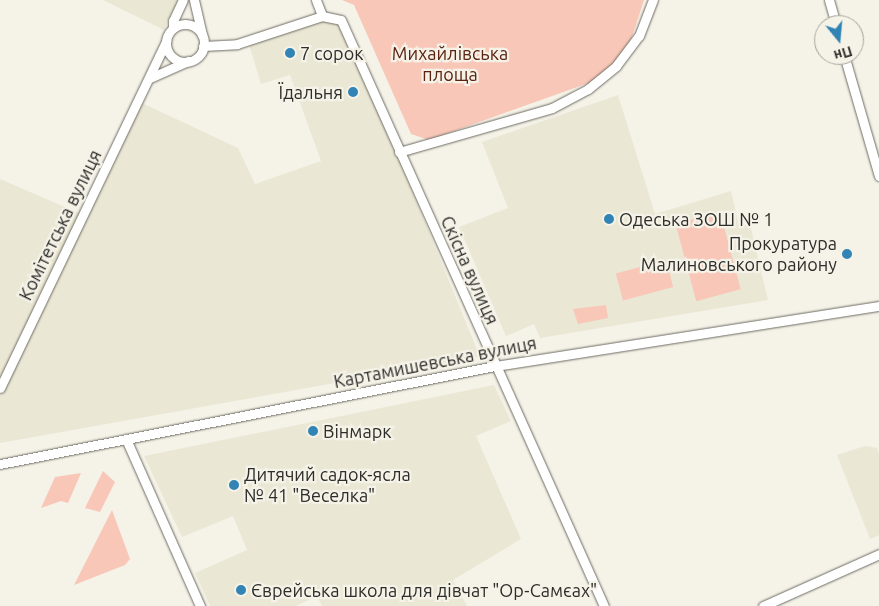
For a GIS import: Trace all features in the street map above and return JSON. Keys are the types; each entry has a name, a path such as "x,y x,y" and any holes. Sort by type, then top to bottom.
{"street":[{"path":"183,0 166,41 170,55 178,61 188,62"},
{"path":"150,78 198,56 203,46 194,0"},
{"path":"203,46 237,44 322,16 316,0"},
{"path":"399,152 552,108 588,90 616,66 639,36 653,0"},
{"path":"829,0 833,15"},
{"name":"Cкісна вулиця","path":"322,16 341,20 604,606"},
{"path":"173,28 191,25 202,36"},
{"name":"Комітетська вулиця","path":"0,388 150,78 166,41"},
{"path":"847,65 879,176"},
{"name":"Картамишевська вулиця","path":"0,464 496,366 879,306"},
{"path":"126,439 200,606"},
{"path":"764,606 879,554"}],"shaded area":[{"path":"103,0 178,0 164,30"},
{"path":"322,17 340,20 355,50 480,357 0,443 0,392 142,103 238,148 255,184 321,161 290,75 261,84 248,41"},
{"name":"Одеська ЗОШ № 1","path":"618,95 655,214 731,191 739,226 750,224 768,300 540,338 534,324 506,336 459,227 508,208 482,142"},
{"path":"0,179 81,214 0,385"},
{"path":"494,385 511,421 476,436 521,539 453,580 467,606 322,606 317,596 296,606 210,606 195,573 247,550 233,516 182,537 144,456"},
{"path":"865,446 877,448 879,454 879,535 870,539 837,455"}],"green space":[{"name":"Михайлівська площа","path":"342,0 644,0 629,46 597,80 429,140 411,134 354,5"},
{"path":"720,212 741,289 696,301 676,224"},
{"path":"666,260 673,287 623,301 616,273"},
{"path":"606,305 608,318 578,324 573,309"},
{"path":"103,471 115,482 100,512 85,508"},
{"path":"81,473 68,503 61,501 41,508 55,477"},
{"path":"112,510 130,559 125,565 74,585"}],"place":[{"name":"7 сорок","path":"290,53"},
{"name":"Їдальня","path":"353,92"},
{"name":"Одеська ЗОШ № 1","path":"609,219"},
{"name":"Прокуратура Малиновського району","path":"847,254"},
{"name":"Вінмарк","path":"313,431"},
{"name":"Дитячий садок-ясла № 41 \"Веселка\"","path":"234,485"},
{"name":"Єврейська школа для дівчат \"Ор-Самєах\"","path":"241,590"}]}
